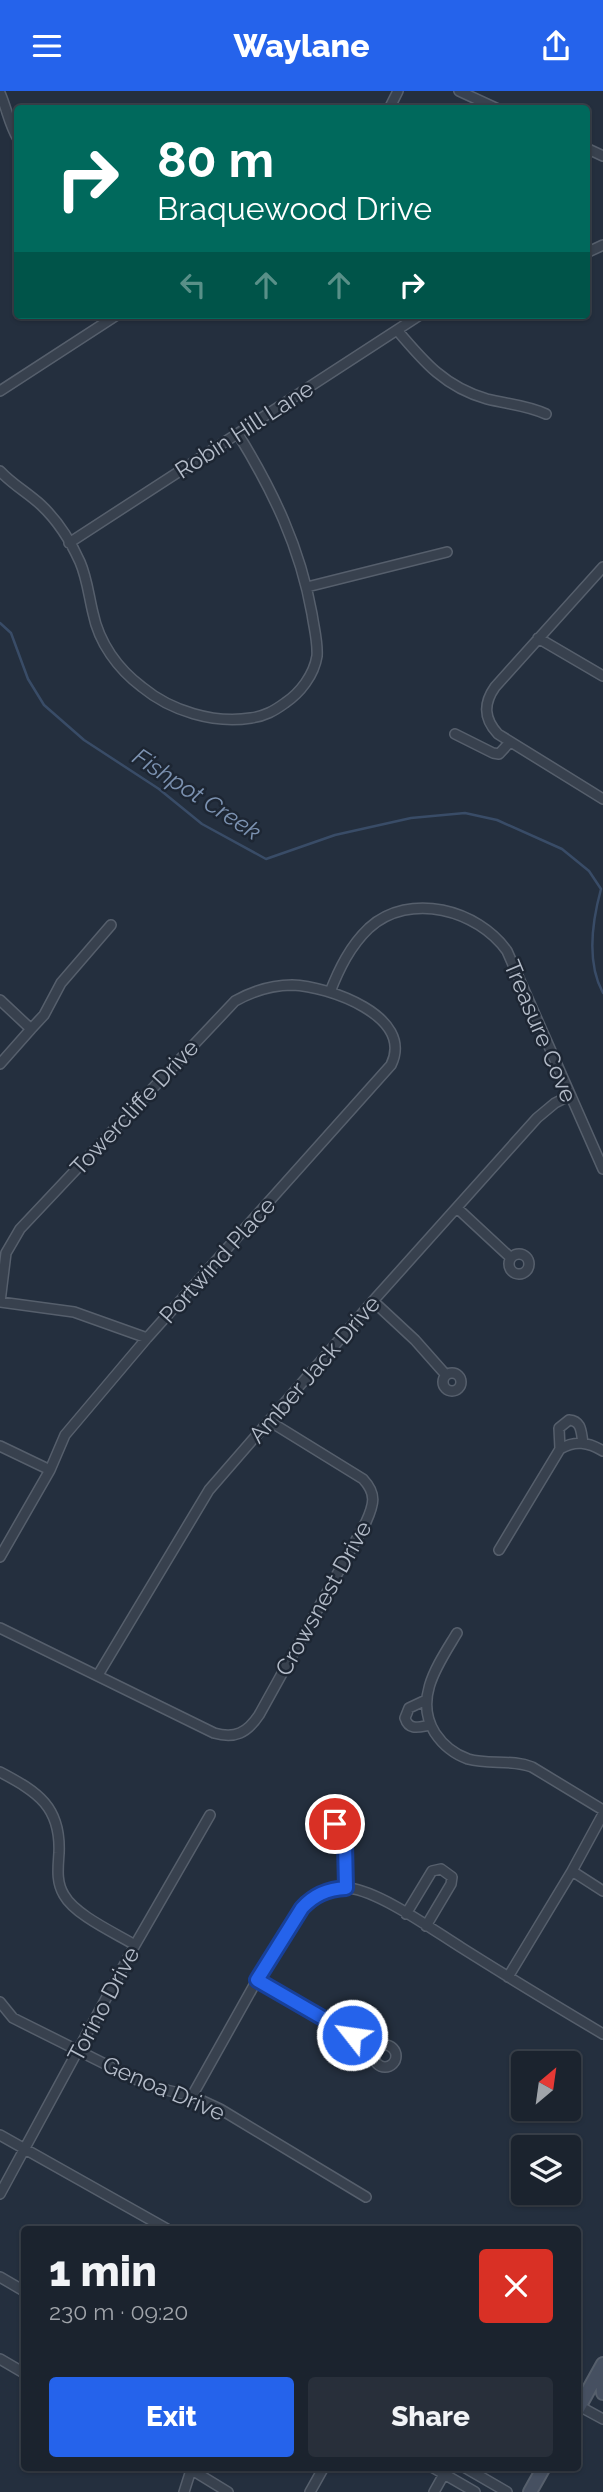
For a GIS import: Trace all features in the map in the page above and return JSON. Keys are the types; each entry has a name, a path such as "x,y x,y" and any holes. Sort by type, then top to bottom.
{"main road":[{"path":"603,2364 603,2393"},
{"path":"581,2403 603,2364"},
{"path":"530,2492 542,2471"}],"street":[{"path":"459,91 489,105"},
{"path":"0,93 9,125 14,133"},
{"path":"0,391 111,319"},
{"name":"Robin Hill Lane","path":"69,543 414,319"},
{"path":"397,330 427,365 443,378 485,398 533,408 546,414"},
{"path":"0,471 51,515 69,543 80,563 101,640 131,678 158,699 175,708 197,715 230,719 251,718 267,715 294,697 313,670 317,657 317,638 307,587 281,510 238,434"},
{"path":"307,587 447,552"},
{"path":"603,567 495,687 486,704 488,721 493,728 603,799"},
{"path":"538,638 603,676"},
{"path":"455,734 499,754 510,741"},
{"name":"Treasure Cove","path":"330,992 353,946 370,927 387,916 402,911 432,908 464,916 485,929 500,941 507,951 603,1169"},
{"path":"0,1064 47,1010 57,987 111,925"},
{"name":"Towercliffe Drive","path":"0,1303 6,1252 20,1229 224,1011 249,993 277,986 312,987 330,992"},
{"name":"Portwind Place","path":"0,1557 50,1470 65,1435 147,1338 391,1065 395,1047 388,1029 375,1014 358,1003 330,992"},
{"path":"0,1000 31,1029"},
{"name":"Amber Jack Drive","path":"98,1675 202,1500 373,1301 537,1118 555,1103 569,1096"},
{"path":"457,1208 511,1258"},
{"path":"373,1301 415,1340 446,1375"},
{"path":"0,1303 74,1312 147,1338"},
{"path":"560,1449 559,1428 569,1420 576,1421 579,1425 583,1443"},
{"name":"Crowsnest Drive","path":"98,1675 214,1733 231,1737 239,1734 248,1729 259,1714 366,1522 374,1499 363,1479 269,1421"},
{"path":"499,1550 560,1449 575,1442 593,1445 603,1451"},
{"path":"0,1446 50,1470"},
{"path":"0,1628 98,1675"},
{"path":"457,1633 429,1683 426,1700 430,1725 441,1742 466,1759 523,1764 603,1812 572,1871 508,1977"},
{"path":"426,1700 409,1708 405,1718 408,1725 413,1727 430,1725"},
{"path":"0,1772 33,1791 52,1813 59,1838 57,1877 68,1901 76,1909 135,1945"},
{"name":"Torino Drive","path":"0,2194 135,1945 210,1815"},
{"path":"345,1843 346,1888"},
{"path":"406,1914 432,1871 441,1869 452,1877 451,1884 426,1926"},
{"path":"572,1871 603,1891"},
{"path":"192,2097 257,1980 302,1908 329,1889 346,1888 369,1893 603,2034"},
{"path":"257,1980 376,2049"},
{"name":"Genoa Drive","path":"0,2003 13,2018 149,2086 192,2097 220,2109 366,2197"},
{"path":"0,2135 162,2226"},
{"path":"0,2277 21,2289"},
{"path":"0,2359 21,2371"},
{"path":"581,2409 603,2419"},
{"path":"184,2492 189,2471"},
{"path":"192,2471 228,2492"},
{"path":"310,2492 322,2471"},
{"path":"435,2492 446,2471 462,2489 475,2492"},
{"path":"462,2489 469,2471"},
{"path":"473,2471 507,2492"}],"waterway":[{"name":"Fishpot Creek","path":"0,623 11,633 28,679 44,705 84,740 159,789 202,824 266,859 335,835 411,818 465,813 497,820 562,849 589,871 601,889 592,942 594,968 603,993"}],"route":[{"path":"335,1824 337,1838 345,1843 346,1888 329,1889 302,1908 257,1980 352,2035"}]}
